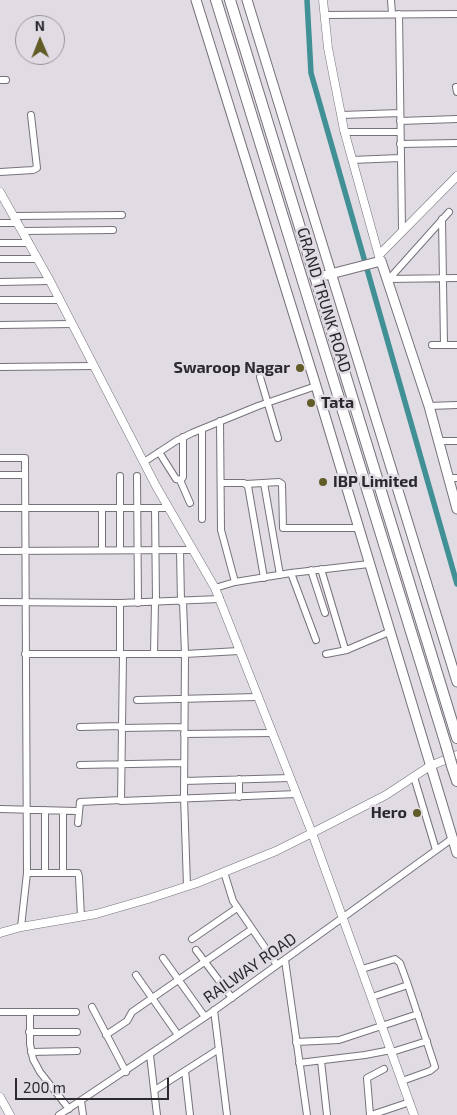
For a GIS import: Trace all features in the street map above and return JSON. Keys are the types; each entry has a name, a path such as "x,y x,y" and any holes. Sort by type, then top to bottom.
{"highway":[{"name":"GRAND TRUNK ROAD","path":"216,0 457,782"},
{"name":"GRAND TRUNK ROAD","path":"230,0 457,738"}],"main road":[{"path":"196,0 316,386 457,853"},
{"path":"247,0 457,682"},
{"path":"315,278 377,259 388,279 429,406 438,441 453,478 457,509"}],"street":[{"path":"323,0 328,48 344,132 377,259"},
{"path":"391,0 395,14 400,113 402,230"},
{"path":"325,15 457,14"},
{"path":"341,115 400,113"},
{"path":"0,172 33,170 37,168 31,116"},
{"path":"400,121 457,119"},
{"path":"344,132 400,132"},
{"path":"400,144 457,143"},
{"path":"352,160 400,158"},
{"path":"377,259 402,230 457,176"},
{"path":"0,192 60,300 168,508 215,588 312,833 414,1115"},
{"path":"388,279 449,212"},
{"path":"0,223 16,220 122,215"},
{"path":"442,219 444,345"},
{"path":"23,231 113,230"},
{"path":"0,243 29,243"},
{"path":"0,259 38,259"},
{"path":"388,279 457,278"},
{"path":"0,282 50,282"},
{"path":"0,300 60,300"},
{"path":"0,325 72,324"},
{"path":"432,345 457,345"},
{"path":"0,367 94,366"},
{"path":"260,377 278,438"},
{"path":"144,462 183,437 220,421 316,386"},
{"path":"429,406 457,405"},
{"path":"220,421 221,530 235,582"},
{"path":"202,429 202,519"},
{"path":"180,480 183,477 183,437"},
{"path":"438,441 457,440"},
{"path":"159,452 176,479 180,480 190,503"},
{"path":"0,458 25,458 24,602 27,873 21,927"},
{"path":"0,475 25,474"},
{"path":"120,476 120,550"},
{"path":"138,476 138,602"},
{"path":"221,483 279,482 282,484 283,528 358,528"},
{"path":"264,483 280,575"},
{"path":"246,484 249,489 264,578"},
{"path":"0,508 168,508"},
{"path":"154,654 155,508"},
{"path":"102,509 102,550"},
{"path":"180,550 185,654 184,799 187,886"},
{"path":"0,551 192,550"},
{"path":"215,588 235,582 291,573 369,564"},
{"path":"321,569 347,650"},
{"path":"312,570 325,613"},
{"path":"291,573 316,640"},
{"path":"0,602 120,603 220,600"},
{"path":"120,603 121,800"},
{"path":"326,654 347,650 390,632"},
{"path":"25,654 185,654 239,650"},
{"path":"137,700 258,697"},
{"path":"80,727 184,727"},
{"path":"184,734 272,732"},
{"path":"0,933 21,927 82,917 148,900 224,872 276,851 312,833 386,795 430,766 457,755"},
{"path":"80,764 184,763"},
{"path":"414,777 436,850"},
{"path":"184,781 290,778"},
{"path":"239,779 239,797"},
{"path":"78,823 80,802 296,794"},
{"path":"0,810 76,811"},
{"path":"45,810 45,873"},
{"path":"62,873 63,811"},
{"name":"RAILWAY ROAD","path":"59,1115 126,1072 232,998 452,838"},
{"path":"224,872 228,890 237,908 277,965"},
{"path":"27,873 75,873 79,875 82,917"},
{"path":"192,939 237,908"},
{"path":"106,1035 127,1021 132,1012 252,929"},
{"path":"196,950 232,998"},
{"path":"163,958 205,1017"},
{"path":"362,969 395,958 400,963 408,985 435,1067 402,1081"},
{"path":"285,960 307,1115"},
{"path":"136,975 178,1035"},
{"path":"372,997 408,985"},
{"path":"92,1008 126,1072"},
{"path":"214,1010 228,1115"},
{"path":"0,1012 76,1012"},
{"path":"30,1012 31,1052 40,1072 69,1109"},
{"path":"296,1042 339,1040 418,1014"},
{"path":"29,1032 77,1032"},
{"path":"299,1063 391,1051 427,1041"},
{"path":"154,1090 219,1048"},
{"path":"31,1052 77,1051"},
{"path":"150,1054 157,1115"},
{"path":"321,1060 327,1115"},
{"path":"384,1069 367,1078 371,1115 410,1102"},
{"path":"185,1071 190,1115"},
{"path":"0,1097 10,1115"},
{"path":"81,1101 83,1115"}],"waterway":[{"path":"307,0 311,73 457,584"}],"place":[{"name":"Swaroop Nagar","path":"300,368"},
{"name":"Tata","path":"311,403"},
{"name":"IBP Limited","path":"323,482"},
{"name":"Hero","path":"417,813"}]}
